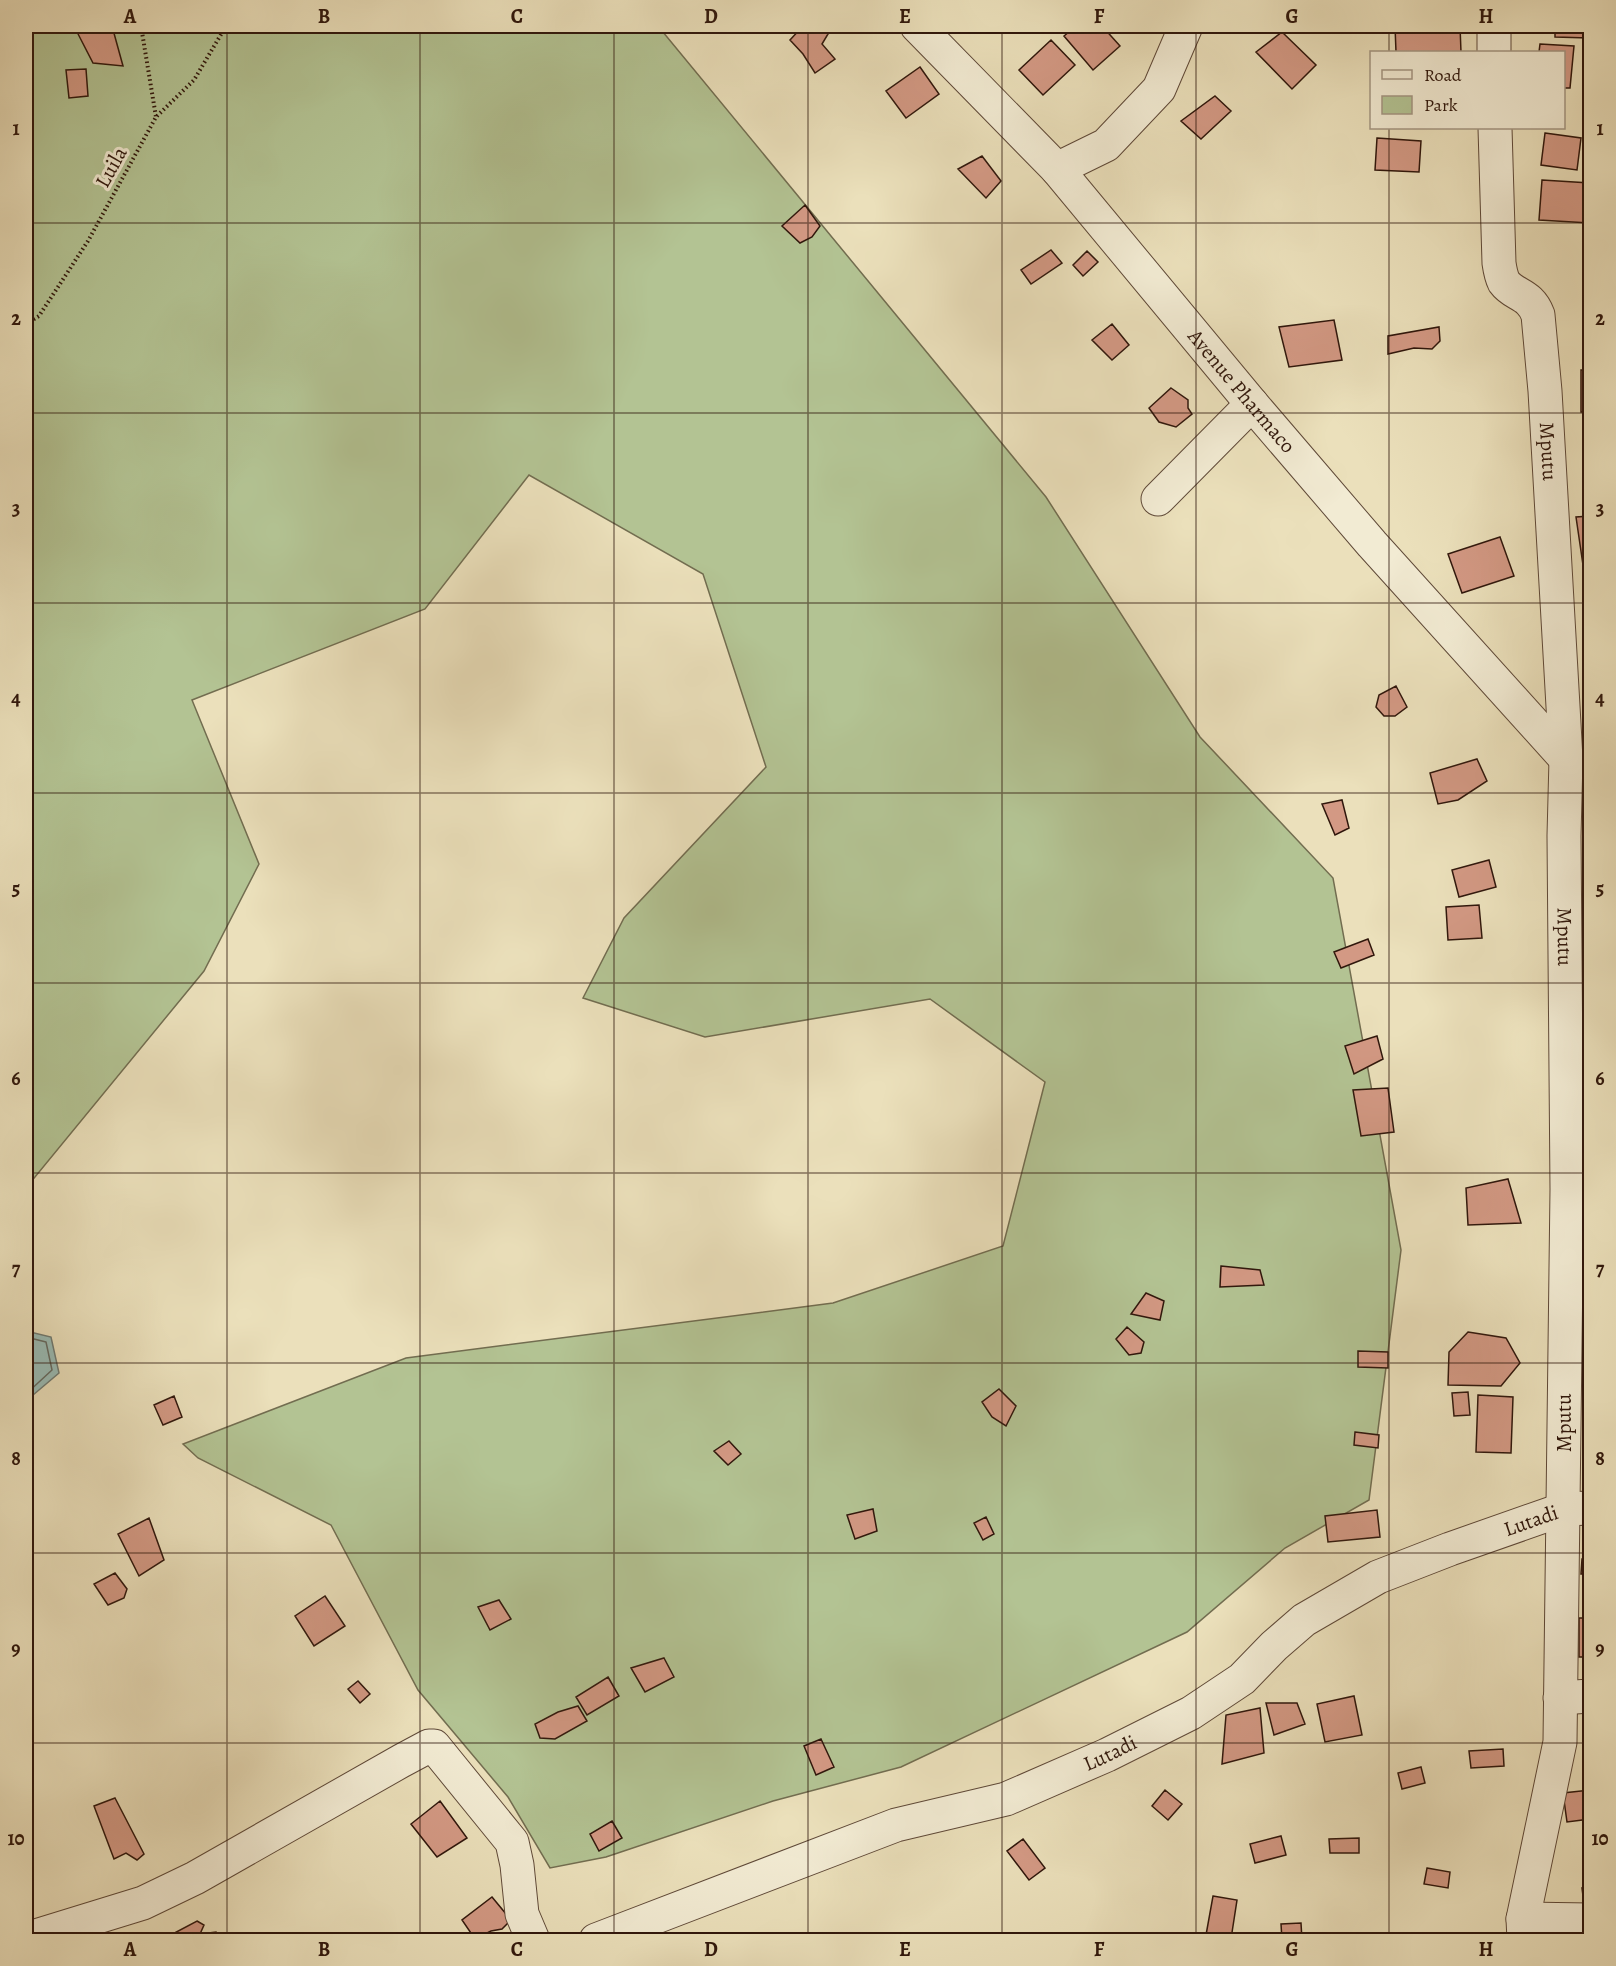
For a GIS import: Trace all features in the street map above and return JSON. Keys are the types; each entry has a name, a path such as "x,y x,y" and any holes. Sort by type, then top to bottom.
{"street":[{"name":"Avenue Pharmaco","path":"917,26 1057,169 1252,404 1372,544 1566,759"},
{"path":"1057,169 1107,146 1159,89 1186,26"},
{"path":"1494,26 1494,51"},
{"name":"Mputu","path":"1495,129 1501,276 1506,284 1526,297 1535,307 1538,315 1545,391 1566,759 1564,836 1579,1187 1575,1697 1560,1742 1524,1930"},
{"path":"1158,499 1252,404"},
{"name":"Lutadi","path":"596,1941 896,1825 1006,1799 1097,1759 1191,1713 1242,1679 1274,1646 1304,1620 1378,1577 1450,1549 1577,1508"},
{"path":"26,1939 143,1903 195,1878 401,1761 429,1746 434,1746 512,1842 522,1914 534,1941"},
{"path":"1524,1930 1590,1920"}],"path":[{"path":"141,26 156,117"},
{"name":"Luila","path":"26,324 39,316 88,241 156,117 194,80 226,26"}],"green space":[{"path":"26,26 658,26 1046,497 1200,737 1333,878 1401,1250 1369,1500 1285,1548 1187,1632 901,1767 773,1801 606,1857 550,1868 508,1797 418,1690 331,1525 198,1458 183,1444 406,1358 833,1303 1003,1246 1045,1082 930,999 705,1037 583,998 624,918 766,767 703,574 529,475 425,609 192,700 259,864 204,971 26,1188"}],"water":[{"path":"26,1331 51,1337 59,1373 26,1401"}],"building":[{"path":"112,26 123,66 93,63 76,30"},
{"path":"822,26 828,34 822,44 835,59 815,73 803,54 790,40 802,27"},
{"path":"1076,26 1102,26 1120,46 1093,70 1064,36"},
{"path":"1395,26 1460,26 1461,51 1396,51"},
{"path":"1555,26 1589,26 1589,38 1555,37"},
{"path":"1282,32 1316,65 1292,89 1256,52"},
{"path":"1051,40 1075,65 1043,95 1019,70"},
{"path":"1540,44 1574,46 1570,88 1565,88 1565,51 1539,51"},
{"path":"920,67 939,94 906,118 886,91"},
{"path":"86,69 88,96 69,98 66,70"},
{"path":"1215,96 1231,111 1201,139 1181,121"},
{"path":"1545,133 1581,138 1577,170 1541,165"},
{"path":"1377,138 1421,141 1419,172 1375,170"},
{"path":"982,156 1001,181 986,198 958,169"},
{"path":"1542,180 1590,183 1590,223 1539,220"},
{"path":"805,205 820,226 812,237 800,243 782,226"},
{"path":"1051,250 1062,263 1031,284 1021,270"},
{"path":"1087,251 1098,262 1083,276 1073,265"},
{"path":"1334,320 1342,360 1289,367 1279,327"},
{"path":"1112,324 1129,345 1112,360 1092,340"},
{"path":"1439,327 1440,341 1432,349 1414,348 1388,354 1388,336"},
{"path":"1581,370 1590,370 1590,412 1581,412"},
{"path":"1171,388 1188,400 1188,408 1192,414 1176,427 1159,422 1149,408"},
{"path":"1590,516 1590,564 1583,565 1576,517"},
{"path":"1500,537 1514,576 1462,593 1448,554"},
{"path":"1396,686 1407,707 1395,716 1384,716 1376,707 1379,695"},
{"path":"1477,759 1487,781 1458,800 1438,804 1430,773"},
{"path":"1342,800 1349,828 1335,835 1322,804"},
{"path":"1489,860 1496,887 1459,897 1452,870"},
{"path":"1479,905 1482,938 1448,940 1446,907"},
{"path":"1368,939 1374,955 1341,968 1334,952"},
{"path":"1377,1036 1383,1059 1354,1074 1345,1046"},
{"path":"1388,1088 1394,1132 1361,1136 1353,1090"},
{"path":"1508,1179 1521,1223 1468,1225 1466,1188"},
{"path":"1577,1223 1590,1223 1590,1261 1576,1261"},
{"path":"1221,1266 1260,1270 1264,1285 1220,1287"},
{"path":"1146,1293 1164,1301 1160,1320 1131,1314"},
{"path":"1127,1327 1144,1342 1141,1353 1129,1355 1116,1339"},
{"path":"1468,1332 1506,1338 1520,1363 1501,1386 1448,1385 1449,1352"},
{"path":"1358,1351 1388,1352 1388,1368 1358,1367"},
{"path":"999,1389 1016,1406 1006,1426 992,1417 982,1402"},
{"path":"1468,1392 1470,1415 1454,1416 1452,1393"},
{"path":"1478,1395 1513,1397 1511,1453 1476,1452"},
{"path":"174,1396 182,1417 163,1425 154,1405"},
{"path":"1355,1432 1379,1435 1378,1448 1354,1445"},
{"path":"729,1441 741,1454 728,1465 714,1451"},
{"path":"873,1509 877,1531 855,1539 847,1515"},
{"path":"1377,1510 1380,1537 1328,1542 1325,1516"},
{"path":"986,1517 994,1534 983,1540 974,1523"},
{"path":"149,1518 164,1560 139,1576 118,1534"},
{"path":"1582,1559 1590,1559 1590,1574 1581,1574"},
{"path":"115,1573 127,1589 124,1598 108,1605 94,1584"},
{"path":"325,1596 345,1626 314,1646 295,1616"},
{"path":"499,1600 511,1619 490,1630 478,1607"},
{"path":"1579,1618 1590,1618 1590,1657 1579,1657"},
{"path":"664,1658 674,1677 645,1692 631,1668"},
{"path":"608,1677 619,1696 587,1715 576,1697"},
{"path":"358,1681 370,1694 360,1703 348,1689"},
{"path":"1354,1696 1362,1735 1325,1742 1317,1704"},
{"path":"1266,1703 1297,1703 1305,1724 1274,1735"},
{"path":"578,1706 587,1721 555,1739 540,1738 535,1724 558,1712"},
{"path":"1260,1708 1264,1753 1222,1764 1226,1715"},
{"path":"821,1739 834,1767 816,1775 804,1746"},
{"path":"1503,1749 1504,1766 1471,1768 1469,1751"},
{"path":"1421,1767 1425,1783 1402,1789 1398,1773"},
{"path":"1165,1790 1182,1804 1168,1820 1152,1806"},
{"path":"1590,1790 1590,1819 1567,1822 1563,1793"},
{"path":"115,1798 144,1854 137,1860 126,1853 114,1859 94,1806"},
{"path":"440,1801 467,1838 437,1857 411,1824"},
{"path":"612,1821 622,1838 599,1851 590,1834"},
{"path":"1281,1836 1286,1855 1255,1863 1250,1844"},
{"path":"1359,1838 1359,1853 1330,1853 1329,1839"},
{"path":"1023,1839 1045,1868 1029,1880 1007,1851"},
{"path":"1427,1868 1450,1872 1448,1888 1424,1884"},
{"path":"1590,1887 1590,1912 1585,1912 1582,1888"},
{"path":"1213,1896 1237,1900 1231,1939 1206,1935"},
{"path":"492,1897 511,1920 502,1929 491,1931 475,1939 462,1920"},
{"path":"197,1921 204,1925 200,1934 216,1932 217,1940 167,1940 165,1938"},
{"path":"1301,1923 1302,1940 1282,1940 1281,1924"},
{"path":"1590,1931 1590,1940 1548,1940 1548,1932"}]}
